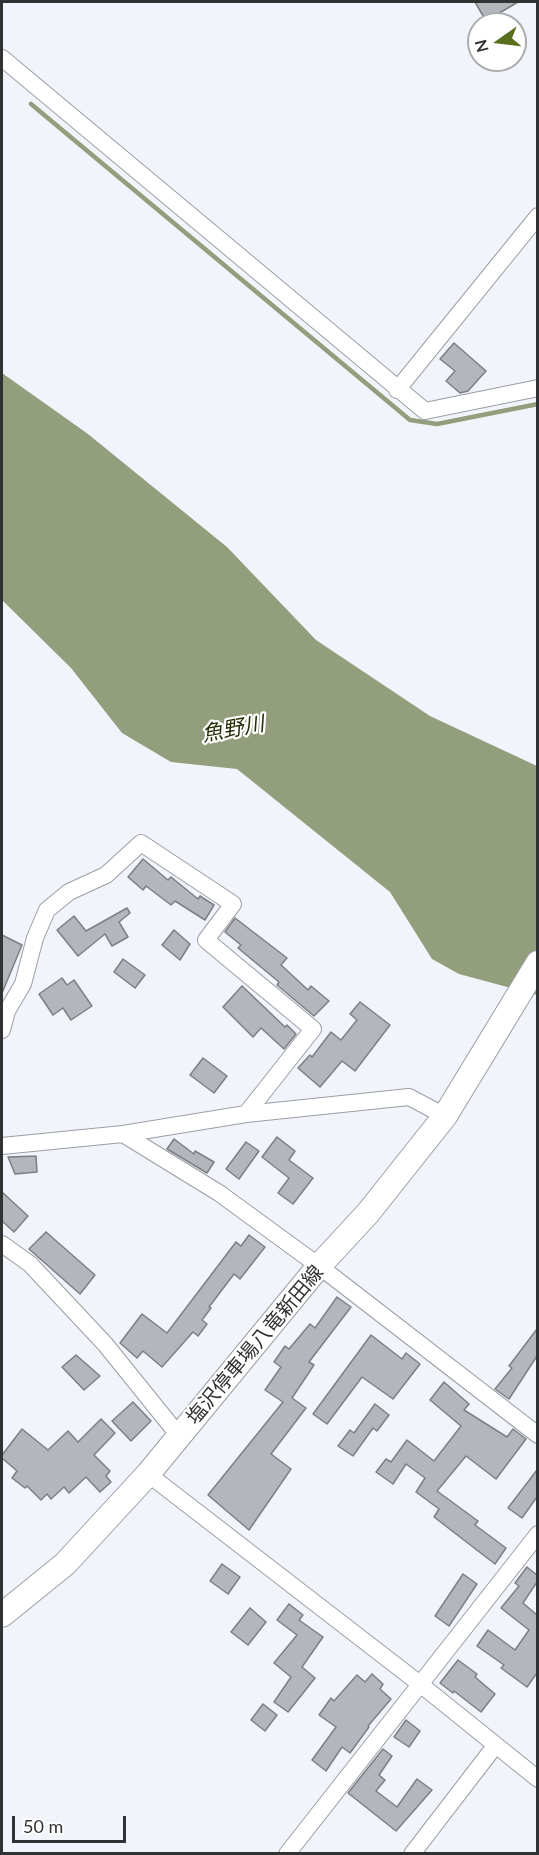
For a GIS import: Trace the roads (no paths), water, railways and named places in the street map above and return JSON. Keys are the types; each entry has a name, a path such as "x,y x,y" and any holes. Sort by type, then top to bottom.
{"main road":[{"name":"塩沢停車場八竜新田線","path":"2,1615 65,1564 148,1474 319,1266 368,1214 445,1116 537,963"}],"street":[{"path":"2,58 397,390 425,411 537,388"},
{"path":"397,390 537,216"},
{"path":"2,1030 4,1009 23,984 35,938 47,910 69,892 105,874 141,843 233,904 206,940 313,1029 246,1114"},
{"path":"2,1146 123,1134 246,1114 409,1097 445,1116"},
{"path":"123,1134 219,1193 319,1266 537,1435"},
{"path":"2,1244 30,1264 105,1344 180,1437"},
{"path":"148,1474 420,1684 537,1779"},
{"path":"287,1854 537,1534"},
{"path":"412,1854 495,1746"}],"water":[{"name":"魚野川","path":"2,373 88,434 227,547 316,640 430,716 537,766 537,995 459,974 432,959 390,892 237,769 171,762 122,733 71,668 2,600"}],"waterway":[{"path":"31,104 410,420 437,424 538,404"}]}
